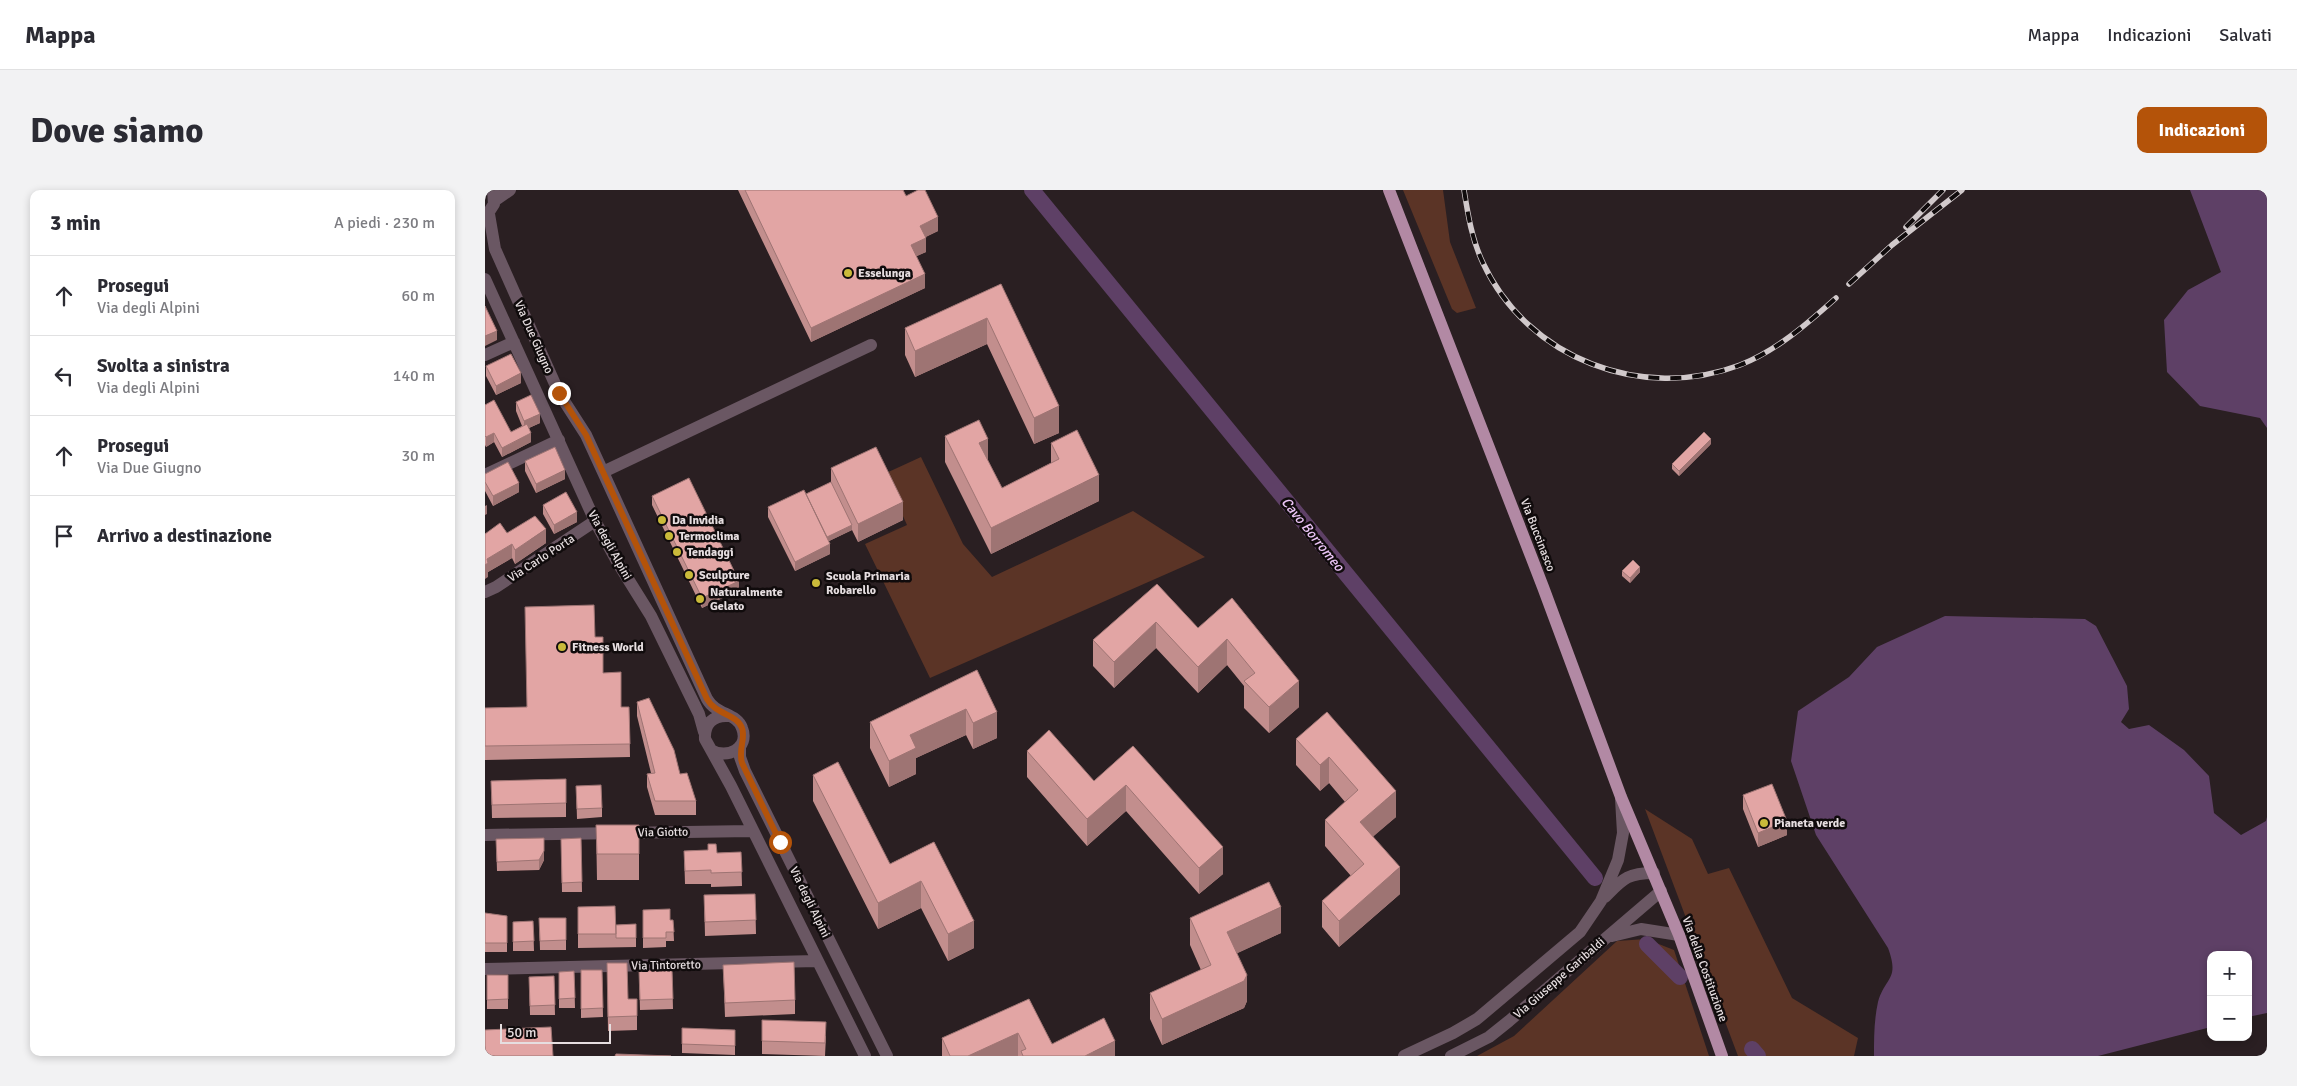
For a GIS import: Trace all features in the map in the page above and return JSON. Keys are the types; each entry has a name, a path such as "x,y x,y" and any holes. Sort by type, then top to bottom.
{"main road":[{"name":"Via Buccinasco","path":"1389,190 1543,587 1621,797 1661,891"},
{"name":"Via della Costituzione","path":"1661,891 1679,935 1722,1056"}],"street":[{"path":"487,216 493,195 510,190"},
{"name":"Via Due Giugno","path":"487,216 495,249 559,393 586,435 595,454"},
{"name":"Via Due Giugno","path":"485,278 571,465"},
{"path":"485,355 514,342"},
{"path":"603,472 871,345"},
{"path":"485,475 559,440"},
{"name":"Via degli Alpini","path":"595,454 707,699 714,709 728,716"},
{"name":"Via degli Alpini","path":"571,465 595,521 618,563 651,616 699,714 705,732"},
{"name":"Via Carlo Porta","path":"485,592 496,587 595,521"},
{"path":"711,750 723,755 736,751 744,735 739,722 728,716 722,716 710,721 705,732 705,739 865,1056"},
{"name":"Via degli Alpini","path":"740,746 745,770 887,1056"},
{"path":"1601,901 1618,860 1623,833 1621,797"},
{"name":"Via Giotto","path":"485,835 751,831"},
{"path":"1601,901 1625,878 1636,873 1654,873"},
{"name":"Via Giuseppe Garibaldi","path":"1451,1056 1489,1037 1661,891"},
{"name":"Via Giuseppe Garibaldi","path":"1403,1056 1453,1033 1495,1005 1580,932 1601,901"},
{"path":"1607,937 1641,929 1679,935"},
{"name":"Via Tintoretto","path":"485,969 817,961"}],"shaded area":[{"path":"1403,190 1443,190 1450,242 1476,308 1457,313 1452,309"},
{"path":"2190,190 2267,190 2267,428 2260,418 2200,406 2167,372 2164,320 2188,290 2221,272"},
{"path":"921,457 963,544 992,577 1133,511 1205,557 930,678 865,544 907,525 884,474"},
{"path":"1945,616 2085,619 2096,626 2127,686 2129,709 2121,722 2129,729 2149,725 2184,750 2209,776 2214,813 2241,835 2266,821 2267,817 2267,1013 2252,1016 2252,951 2207,951 2207,1028 2098,1056 1874,1056 1878,1002 1892,973 1891,958 1888,948 1816,835 1791,761 1798,711 1849,677 1877,647"},
{"path":"1645,809 1692,839 1708,874 1729,868 1792,998 1858,1038 1854,1056 1738,1056"},
{"path":"1646,939 1674,950 1709,1056 1477,1056 1514,1036 1617,941"}],"building":[{"name":"Esselunga","path":"745,190 903,190 906,196 918,190 925,190 938,217 920,226 926,238 911,245 925,274 811,328"},
{"path":"1001,284 1059,406 1034,418 987,318 915,351 905,328"},
{"path":"485,306 497,331 485,336"},
{"path":"511,354 521,373 496,386 486,366"},
{"path":"531,395 540,414 524,421 516,402"},
{"path":"494,400 511,432 527,424 531,433 502,448 494,433 486,437 485,405"},
{"path":"979,420 988,439 979,443 1002,488 1059,459 1051,443 1077,430 1099,475 991,528 945,436"},
{"path":"1704,432 1711,439 1679,471 1672,464"},
{"path":"555,447 565,470 536,484 525,461"},
{"path":"876,447 903,502 858,524 831,468"},
{"path":"508,462 519,483 493,496 485,482 485,474"},
{"path":"689,478 739,581 702,598 652,496"},
{"path":"831,482 852,525 827,537 806,494"},
{"path":"804,490 830,544 795,562 768,507"},
{"path":"566,492 577,512 554,525 543,505"},
{"path":"535,516 546,529 515,550 512,544 487,559 488,563 485,565 485,534 500,523 507,533"},
{"path":"1633,560 1640,567 1630,578 1622,571"},
{"path":"1157,584 1198,628 1232,598 1299,681 1269,707 1244,681 1255,673 1227,639 1198,667 1156,622 1114,662 1093,640"},
{"path":"594,605 595,637 603,637 603,673 621,672 621,707 629,707 630,744 485,746 485,708 527,707 525,607"},
{"path":"977,670 997,712 973,723 966,709 910,735 916,748 889,761 870,722"},
{"path":"649,698 674,750 680,774 687,773 696,801 655,801 647,774 655,773 637,702"},
{"path":"1327,712 1396,791 1360,822 1400,867 1339,921 1322,901 1364,864 1325,820 1358,790 1329,757 1320,765 1296,739"},
{"path":"1049,730 1094,781 1133,746 1223,847 1199,868 1126,785 1087,819 1027,751"},
{"path":"838,762 890,864 934,842 974,921 948,934 921,881 878,903 813,775"},
{"path":"566,779 566,803 492,805 491,781"},
{"path":"1772,784 1787,821 1758,833 1743,795"},
{"path":"601,785 602,808 577,809 576,786"},
{"path":"596,825 639,825 639,854 597,854"},
{"path":"544,838 544,851 539,860 497,862 496,839"},
{"path":"581,838 582,882 562,883 561,839"},
{"path":"708,844 716,844 717,853 741,852 742,872 711,873 711,870 685,871 684,851 708,850"},
{"path":"1269,882 1281,907 1227,932 1247,975 1244,981 1162,1019 1150,993 1211,965 1190,918"},
{"path":"755,894 756,920 705,922 704,895"},
{"path":"615,906 616,934 578,934 578,907"},
{"path":"670,909 670,920 673,920 674,932 666,932 666,938 643,938 643,910"},
{"path":"485,913 507,916 507,943 485,943"},
{"path":"539,918 566,918 566,940 540,941"},
{"path":"533,921 534,941 513,942 513,922"},
{"path":"636,924 636,938 616,938 616,925"},
{"path":"794,962 795,1000 725,1003 723,965"},
{"path":"607,963 627,963 628,999 637,999 637,1016 608,1017"},
{"path":"581,970 602,970 603,1008 581,1009"},
{"path":"672,970 673,999 640,1000 639,971"},
{"path":"574,971 575,998 559,999 559,972"},
{"path":"487,975 508,975 508,999 487,1000"},
{"path":"554,976 555,1005 530,1006 529,977"},
{"path":"1029,999 1052,1044 1104,1018 1115,1041 1085,1056 1023,1056 1021,1051 1026,1049 1018,1033 968,1056 950,1056 942,1038"},
{"path":"762,1020 826,1022 825,1043 762,1041"},
{"path":"551,1027 553,1056 485,1056 485,1030"},
{"path":"682,1028 735,1030 735,1046 682,1044"},
{"path":"616,1054 671,1056 615,1056"}],"waterway":[{"name":"Cavo Borromeo","path":"1032,190 1595,878"},
{"name":"Cavo Borromeo","path":"1647,944 1680,977"},
{"name":"Cavo Borromeo","path":"1752,1049 1758,1056"}],"railway":[{"path":"1464,190 1471,227 1479,254 1503,296 1528,325 1558,347 1592,364 1627,374 1665,378 1703,375 1740,365 1779,345 1836,298"},
{"path":"1906,227 1943,190"},
{"path":"1849,284 1892,245 1962,190"}],"place":[{"name":"Esselunga","path":"848,273"},
{"name":"Da Invidia","path":"662,520"},
{"name":"Termoclima","path":"669,536"},
{"name":"Tendaggi","path":"677,552"},
{"name":"Sculpture","path":"689,575"},
{"name":"Scuola Primaria Robarello","path":"816,583"},
{"name":"Naturalmente Gelato","path":"700,599"},
{"name":"Fitness World","path":"562,647"},
{"name":"Pianeta verde","path":"1764,823"}],"route":[{"path":"559,393 586,435 710,705 719,712 734,718 742,728 744,735 740,752 742,763 780,842"}]}
